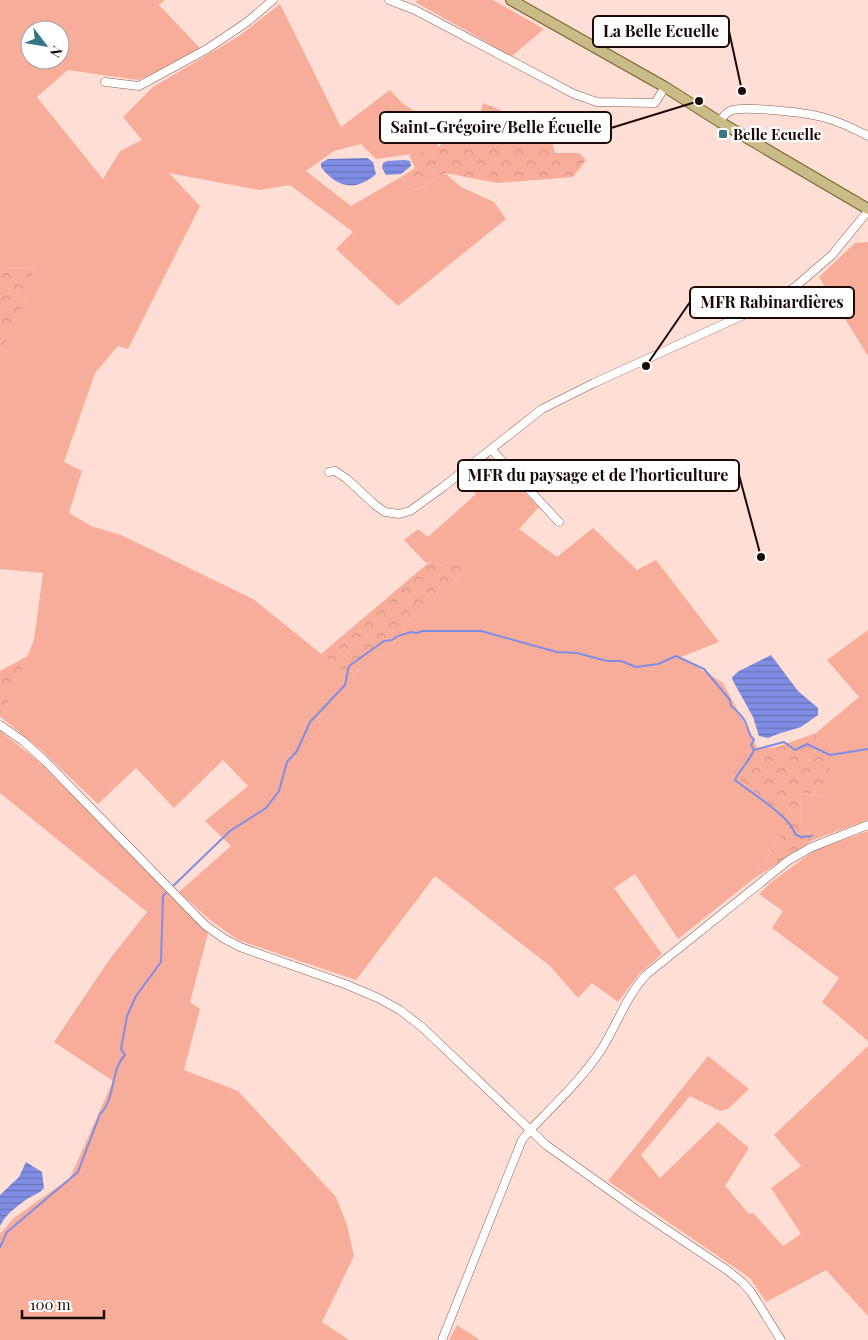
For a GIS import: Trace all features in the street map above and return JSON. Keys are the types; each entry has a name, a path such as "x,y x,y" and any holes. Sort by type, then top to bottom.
{"main road":[{"path":"511,0 665,87 868,210"}],"street":[{"path":"105,82 139,86 207,50 247,22 273,0"},
{"path":"389,0 415,10 574,94 596,102 655,103 665,87"},
{"path":"720,122 730,111 738,108 773,110 821,116 868,136"},
{"path":"329,472 335,471 347,479 380,509 392,514 410,511 542,409 594,383 759,308 795,287 836,251 868,210"},
{"path":"491,450 559,522"},
{"path":"0,725 23,741 45,761 205,925 240,947 345,984 400,1010 429,1034 530,1130 568,1161 742,1282 751,1292 781,1340"},
{"path":"442,1340 522,1140 600,1052 630,994 647,974 789,860 812,847 868,825"}],"green space":[{"path":"0,0 165,0 159,5 200,48 153,74 138,80 68,70 37,97 103,179 120,151 142,140 123,117 153,87 239,36 280,4 341,127 390,90 402,103 416,112 439,147 420,153 376,159 361,144 334,151 306,171 351,206 401,177 415,191 445,173 461,187 494,202 506,219 398,306 336,249 353,232 290,185 259,190 169,173 200,206 128,349 118,346 95,373 64,462 82,471 69,513 91,526 121,535 253,599 350,677 399,638 404,626 464,572 455,561 441,566 434,559 426,563 404,540 418,529 428,537 476,494 462,476 487,455 539,507 519,529 557,557 593,528 637,570 656,560 719,642 681,657 723,683 758,749 732,775 791,821 752,880 678,939 635,874 614,888 662,954 639,974 618,1002 592,983 578,998 550,966 435,876 356,980 238,940 210,920 179,892 231,846 205,821 248,786 223,760 174,808 136,768 98,804 41,750 2,718 34,640 43,573 0,569 0,349 14,331 35,267 0,268"},
{"path":"418,0 493,0 544,29 512,56 415,2"},
{"path":"483,103 510,114 525,113 534,136 550,132 555,153 579,153 586,160 573,177 498,183 445,173 415,191 401,177 415,168 409,155 439,147 448,136 478,122"},
{"path":"868,242 868,356 819,277 855,243"},
{"path":"35,267 14,332 0,349 0,268"},
{"path":"434,558 441,566 455,561 464,572 404,626 399,638 350,677 321,654"},
{"path":"868,630 868,820 813,840 801,823 800,793 825,796 820,750 816,733 859,697 827,660"},
{"path":"28,656 2,718 0,717 0,671"},
{"path":"0,731 38,761 208,933 190,1002 200,1009 184,1070 238,1091 336,1197 347,1225 354,1256 322,1322 349,1340 0,1340 0,1234 14,1218 70,1178 113,1081 54,1042 109,960 147,912 0,793"},
{"path":"816,733 820,750 831,759 825,796 800,793 801,823 813,840 752,880 791,821 731,774 758,749 777,747"},
{"path":"868,831 868,1041 822,1002 839,978 772,928 783,911 759,894 770,883 815,850"},
{"path":"868,1046 868,1316 826,1270 766,1302 750,1278 608,1181 708,1056 749,1089 728,1109 720,1111 690,1096 641,1155 660,1178 718,1122 749,1148 725,1186 749,1214 753,1213 783,1246 801,1234 771,1188 801,1166 774,1135"},
{"path":"457,1325 480,1340 449,1340"}],"water":[{"path":"367,158 373,162 376,174 369,180 354,185 340,183 321,167 321,163 328,159"},
{"path":"387,161 410,161 411,166 401,174 386,175 382,168 383,163"},
{"path":"771,655 798,691 818,708 818,715 801,727 768,738 759,736 753,717 732,679 739,671"},
{"path":"26,1162 42,1172 44,1188 15,1208 0,1226 0,1195 19,1177"}],"waterway":[{"path":"173,886 230,831 266,808 279,791 287,762 297,751 310,722 345,685 349,666 384,641 392,640 411,632 417,633 422,631 481,631 557,652 577,653 607,661 621,661 636,667 658,664 676,656 704,669 730,700 731,706 743,718 754,740 751,745 754,750 735,780 786,820 795,834 801,837 812,836"},
{"path":"754,750 784,742 795,750 807,744 830,755 868,749"},
{"path":"0,1247 7,1232 78,1172 100,1114 109,1101 117,1068 125,1055 121,1049 127,1016 136,996 161,962 163,896 166,893"}],"place":[{"name":"La Belle Ecuelle","path":"742,91"},
{"name":"Saint-Grégoire/Belle Écuelle","path":"699,101"},
{"name":"Belle Ecuelle","path":"723,134"},
{"name":"MFR Rabinardières","path":"646,366"},
{"name":"MFR du paysage et de l'horticulture","path":"761,557"}]}
